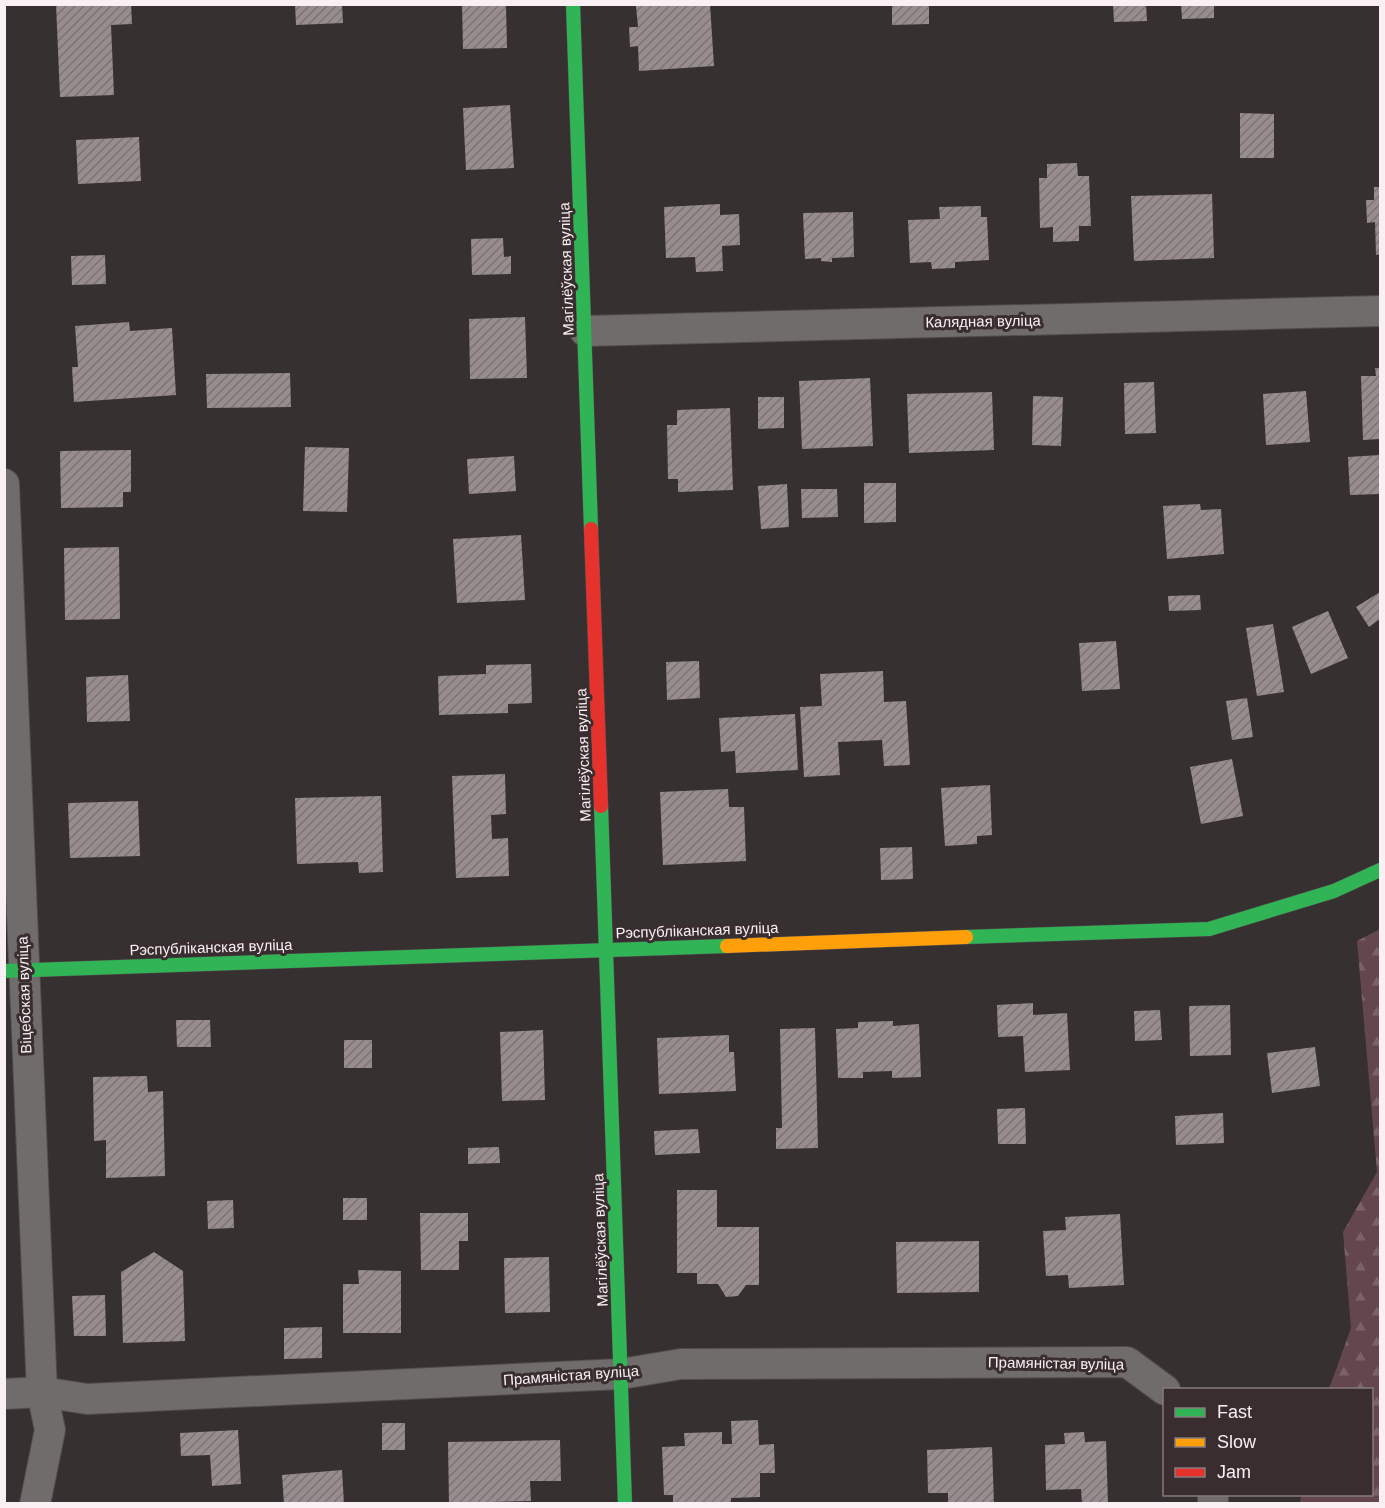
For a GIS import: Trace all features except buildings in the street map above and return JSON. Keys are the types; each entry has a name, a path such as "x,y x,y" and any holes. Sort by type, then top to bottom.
{"street":[{"name":"Магілёўская вуліца","path":"573,4 625,1503"},
{"name":"Калядная вуліца","path":"585,331 1380,311"},
{"name":"Віцебская вуліца","path":"4,484 14,971 42,1392 50,1430 36,1503"},
{"name":"Рэспубліканская вуліца","path":"14,971 1209,929 1334,891 1380,870"},
{"name":"Прамяністая вуліца","path":"4,1394 42,1392 87,1399 621,1374 681,1364 1127,1362 1164,1388"}],"green space":[{"path":"1380,929 1380,1503 1300,1503 1301,1496 1373,1496 1373,1388 1329,1388 1351,1328 1343,1232 1377,1172 1357,941"}],"traffic: fast":[{"path":"573,4 591,529"},
{"path":"601,806 625,1504"},
{"path":"966,937 1209,929 1334,891 1380,870"},
{"path":"4,971 727,946"}],"traffic: slow":[{"path":"727,946 966,937"}],"traffic: jam":[{"path":"591,529 601,806"}]}
